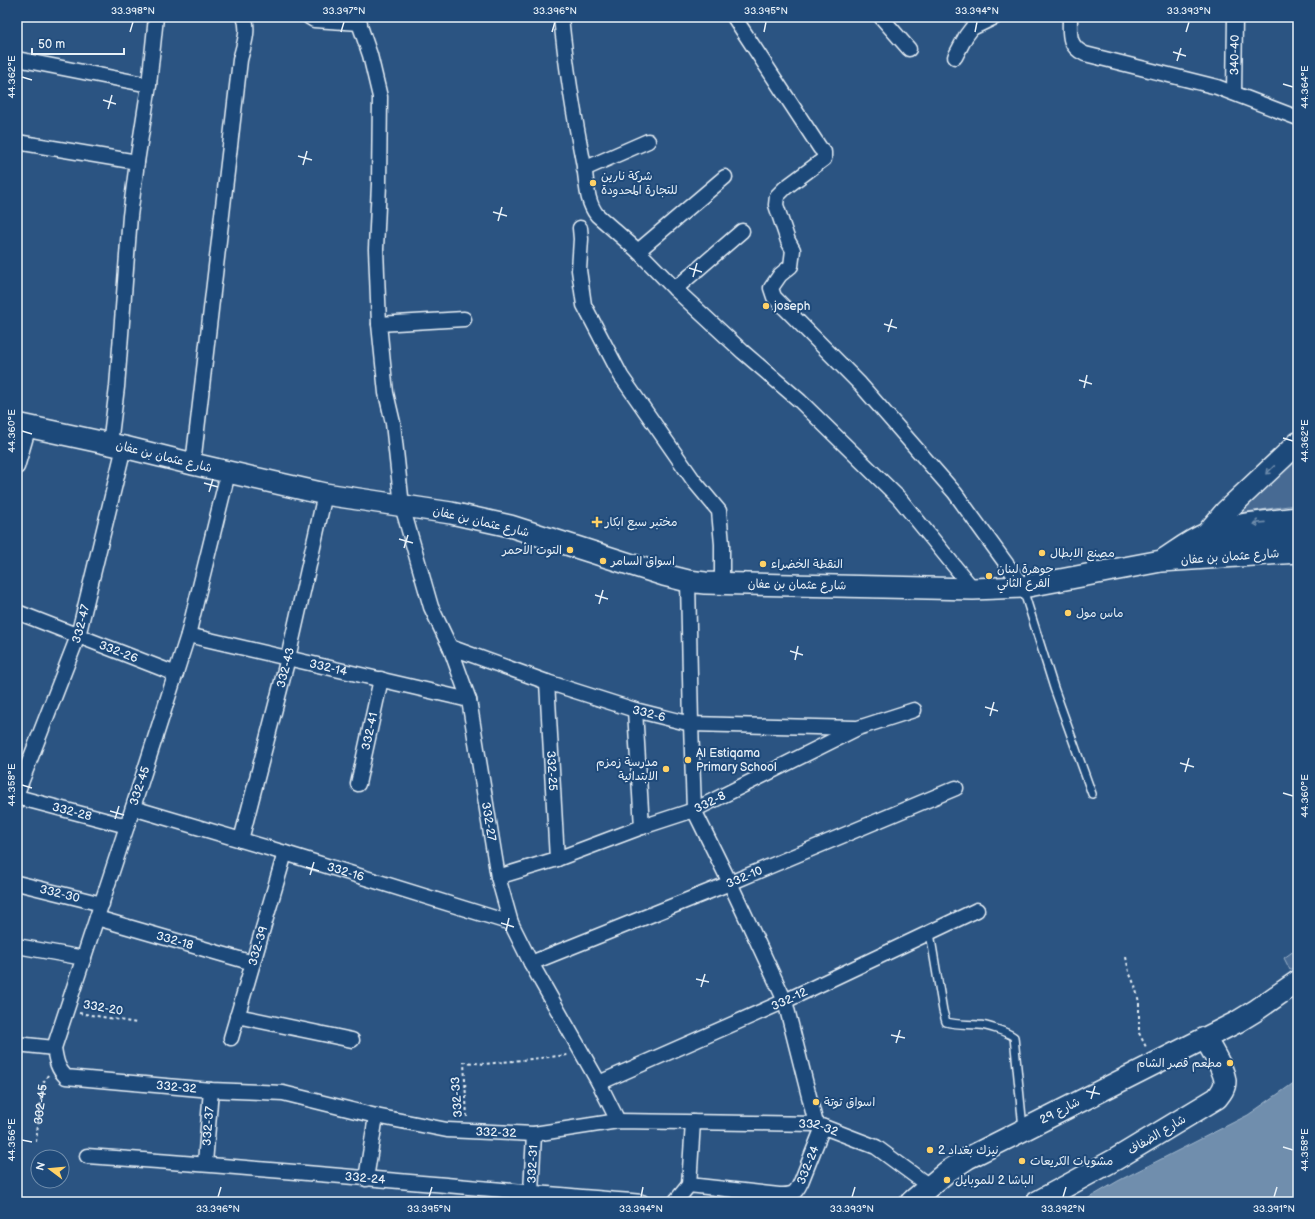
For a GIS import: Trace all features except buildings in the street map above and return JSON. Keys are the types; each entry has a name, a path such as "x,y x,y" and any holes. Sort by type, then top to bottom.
{"street":[{"name":"332-47","path":"17,793 78,636 117,446 117,387 130,216 149,85 156,17"},
{"path":"193,464 240,60 246,29 244,17"},
{"path":"309,17 314,20 358,20"},
{"path":"561,17 571,98 588,197 592,209 743,352 800,401 899,498 973,589"},
{"path":"734,17 824,152 824,159 785,188 777,196 776,205 788,241 793,250 791,266 780,275 771,288 774,297 860,384 950,487 1023,587"},
{"path":"881,17 909,49"},
{"path":"955,57 972,28 995,17"},
{"path":"1070,17 1071,42 1078,51 1084,54 1217,87 1298,118"},
{"name":"340-40","path":"1234,93 1235,17"},
{"name":"332-27","path":"358,20 370,56 380,97 379,184 376,249 379,324 386,393 393,423 402,506 431,607 450,648 469,700 498,877 511,923 531,963 599,1083 618,1121"},
{"path":"17,60 149,85"},
{"path":"584,169 648,141"},
{"path":"17,142 137,162"},
{"path":"638,251 725,177"},
{"path":"580,228 581,239 579,270 584,305 621,376 694,481 719,511 722,544 722,583"},
{"path":"675,289 742,231"},
{"path":"379,324 464,319"},
{"path":"17,467 23,425"},
{"name":"شارع عثمان بن عفان","path":"23,425 326,494 451,513 510,526 664,575 688,581 973,589 1023,587 1161,561 1298,552"},
{"path":"1205,535 1225,512 1298,443"},
{"name":"332-45","path":"56,1063 54,1048 102,904 188,635 228,472"},
{"name":"332-43","path":"241,840 288,658 326,494"},
{"name":"شارع عثمان بن عفان","path":"1161,561 1205,535 1238,525 1298,518"},
{"path":"1161,561 1238,542 1298,534"},
{"path":"688,581 694,810 730,883 785,1002 820,1126"},
{"name":"332-26","path":"17,612 176,674"},
{"name":"332-14","path":"188,635 469,700"},
{"name":"332-6","path":"450,648 547,682 635,710 691,724 858,728"},
{"name":"332-41","path":"358,784 381,679"},
{"name":"332-25","path":"547,682 557,860"},
{"path":"635,710 642,827"},
{"name":"332-8","path":"498,877 557,860 642,827 694,810 858,728 914,710"},
{"name":"332-10","path":"531,963 730,883 956,788"},
{"name":"332-28","path":"17,797 127,826"},
{"name":"332-16","path":"133,808 511,923"},
{"name":"332-39","path":"231,1038 285,853"},
{"name":"332-30","path":"17,883 102,904"},
{"name":"332-12","path":"599,1083 785,1002 978,910"},
{"name":"332-18","path":"97,918 253,963"},
{"path":"17,946 84,958"},
{"name":"شارع 29","path":"911,1202 948,1171 968,1158 1205,1038 1255,1011 1298,981"},
{"path":"237,1016 352,1040"},
{"name":"شارع الضفاف","path":"1037,1202 1116,1159 1217,1098 1223,1090 1225,1081 1221,1068 1205,1038"},
{"path":"17,1044 54,1048"},
{"name":"332-32","path":"56,1063 66,1077 211,1090 283,1094 376,1116 447,1130 534,1134 618,1121 820,1126 876,1147 929,1186"},
{"name":"332-37","path":"205,1163 211,1090"},
{"path":"366,1178 376,1116"},
{"path":"675,1202 689,1185 693,1122"},
{"name":"332-24","path":"689,1185 791,1195 797,1191 802,1182 820,1126"},
{"name":"332-31","path":"531,1194 534,1134"},
{"name":"332-24","path":"88,1156 205,1163 591,1200 642,1202"}],"lane":[{"path":"1023,587 1054,688 1092,794"},
{"path":"930,933 946,1022 955,1024 980,1024 1007,1032 1014,1037 1023,1130"}],"path":[{"path":"1126,957 1129,972 1135,986 1139,1002 1139,1033 1154,1064"},
{"name":"332-20","path":"66,1011 137,1023"},
{"name":"332-33","path":"469,1131 464,1062 485,1064 582,1054"},
{"name":"332-45","path":"36,1142 43,1083 56,1063"}],"shaded area":[{"path":"1295,458 1295,505 1233,514"},
{"path":"1298,948 1298,965 1290,970 1284,958"},
{"path":"1298,1080 1298,1202 1082,1202 1118,1181 1248,1115"}],"place":[{"name":"شركة نارين للتجارة المحدودة","path":"593,183"},
{"name":"joseph","path":"766,306"},
{"name":"مختبر سبع ابكار","path":"597,522"},
{"name":"التوت الأحمر","path":"570,550"},
{"name":"مصنع الابطال","path":"1042,553"},
{"name":"اسواق السامر","path":"603,561"},
{"name":"النقطة الخضراء","path":"763,564"},
{"name":"جوهرة لبنان الفرع الثاني","path":"989,576"},
{"name":"ماس مول","path":"1068,613"},
{"name":"Al Estiqama Primary School","path":"688,760"},
{"name":"مدرسة زمزم الابتدائية","path":"666,769"},
{"name":"مطعم قصر الشام","path":"1230,1063"},
{"name":"اسواق توتة","path":"816,1102"},
{"name":"نيزك بغداد 2","path":"930,1150"},
{"name":"مشويات الكريعات","path":"1022,1161"},
{"name":"الباشا 2 للموبايل","path":"947,1180"}]}
